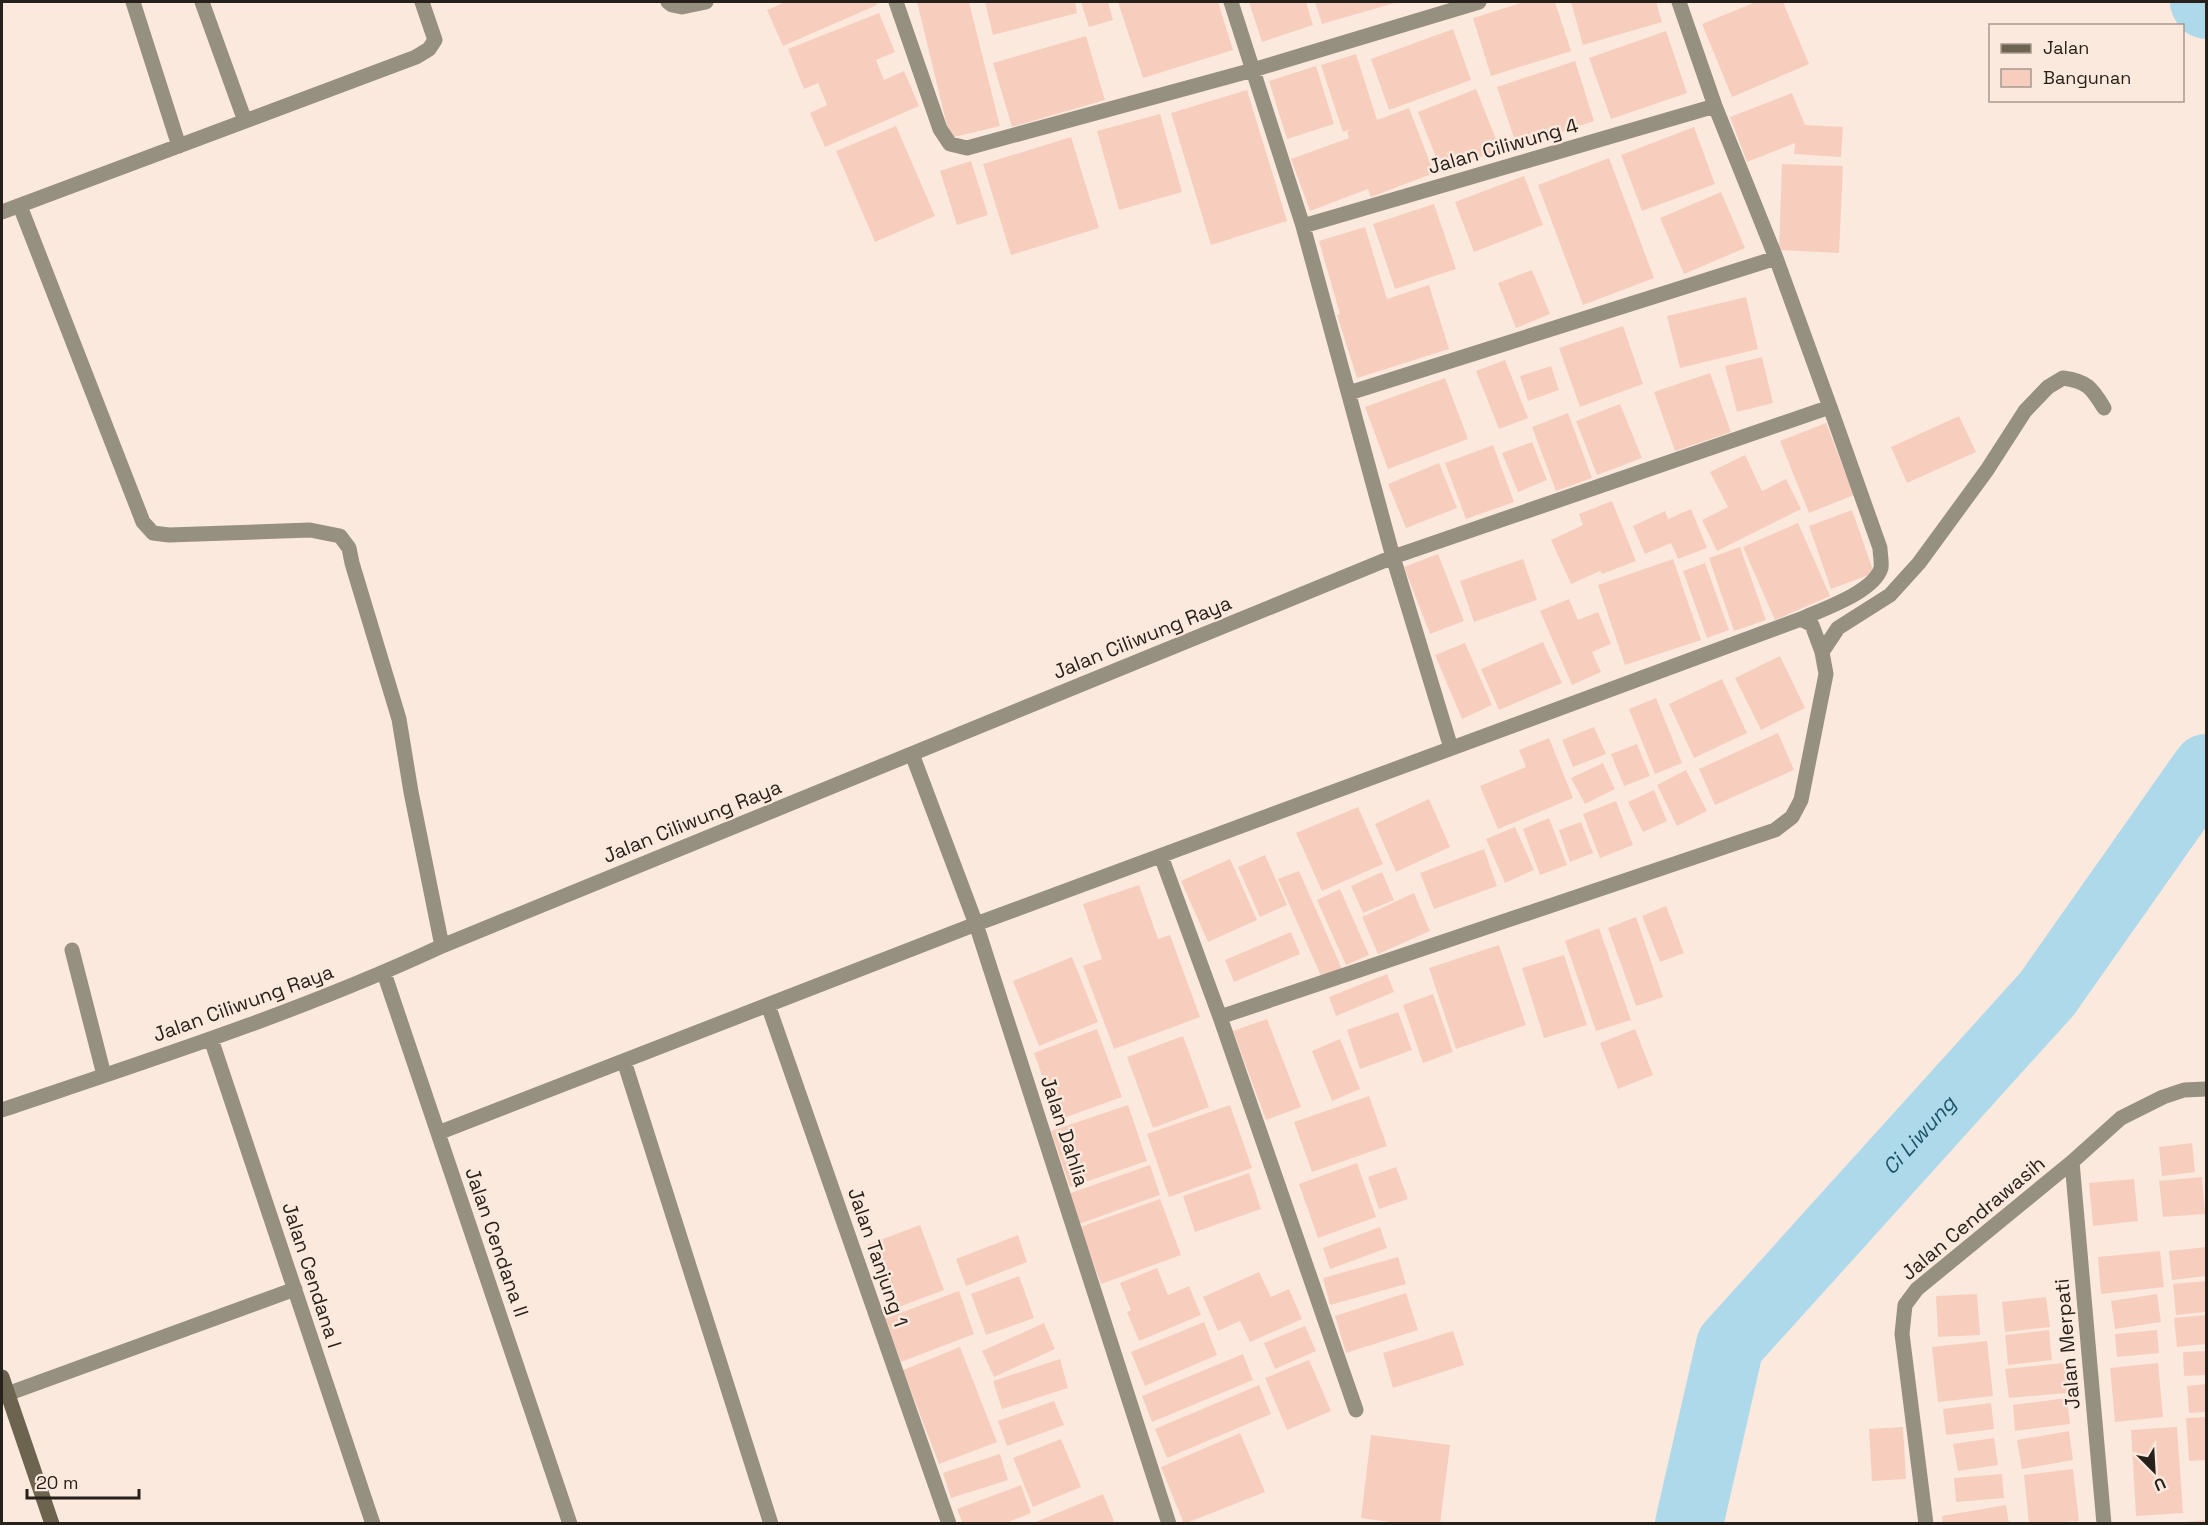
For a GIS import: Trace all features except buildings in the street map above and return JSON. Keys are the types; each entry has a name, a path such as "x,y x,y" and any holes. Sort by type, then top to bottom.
{"main road":[{"path":"2,1377 52,1524"}],"street":[{"path":"133,2 179,146"},
{"path":"202,2 245,121"},
{"path":"2,212 416,57 429,50 435,40 422,2"},
{"path":"668,2 682,7 706,2"},
{"path":"896,2 940,129 950,144 967,148 1253,70 1479,2"},
{"path":"1231,2 1303,226 1393,557 1451,748"},
{"path":"438,1133 976,924 1801,619 1873,582 1881,567 1880,548 1776,258 1715,106 1679,2"},
{"name":"Jalan Ciliwung 4","path":"1303,226 1715,106"},
{"path":"20,206 143,522 153,533 170,535 310,530 340,536 349,548 399,719 442,946"},
{"path":"1349,393 1776,258"},
{"path":"1822,652 1838,628 1890,595 1919,563 1987,470 2025,411 2048,387 2063,378 2079,380 2094,390 2104,408"},
{"name":"Jalan Ciliwung Raya","path":"2,1110 212,1039 384,973 442,946 1393,557 1830,406"},
{"path":"1220,1017 1775,830 1792,816 1801,800 1826,674 1822,652 1812,625 1801,619"},
{"name":"Jalan Dahlia","path":"912,754 976,924 1169,1524"},
{"path":"1161,856 1220,1017 1356,1410"},
{"path":"72,950 104,1075"},
{"name":"Jalan Cendana II","path":"384,973 570,1524"},
{"name":"Jalan Tanjung 1","path":"768,1005 949,1524"},
{"name":"Jalan Cendana I","path":"212,1039 373,1524"},
{"path":"624,1061 771,1524"},
{"name":"Jalan Cendrawasih","path":"1926,1524 1902,1334 1905,1305 1917,1289 2072,1162 2121,1118 2163,1097 2184,1090 2206,1089"},
{"name":"Jalan Merpati","path":"2072,1162 2104,1524"},
{"path":"7,1394 295,1289"}],"waterway":[{"name":"Ci Liwung","path":"1689,1524 1730,1345 2047,994 2206,768"}]}
